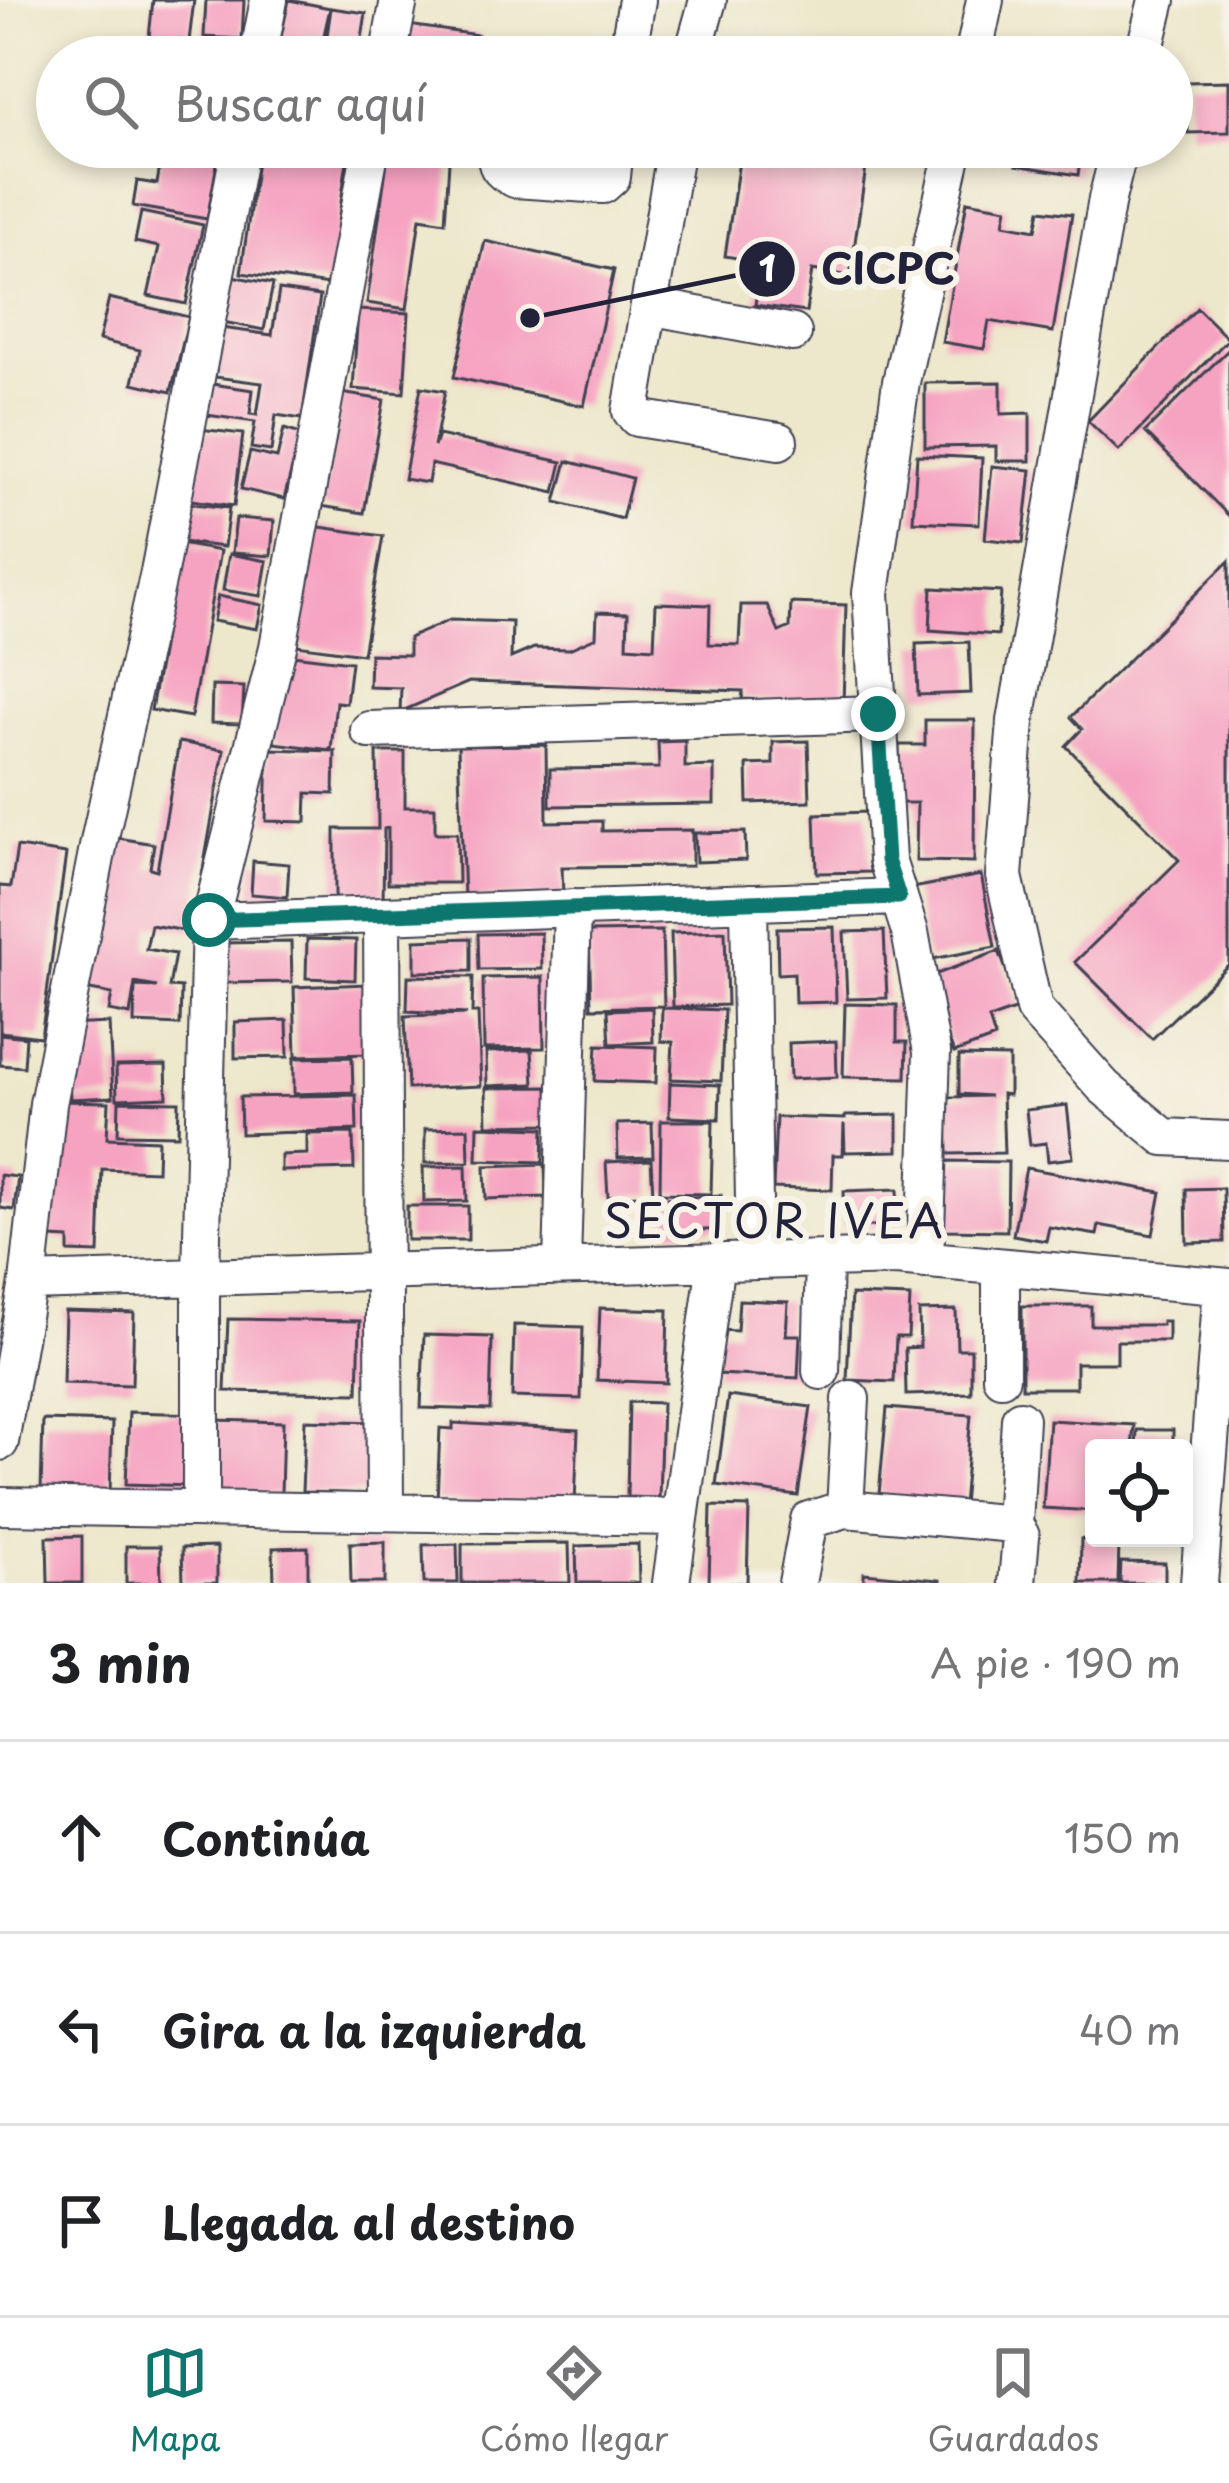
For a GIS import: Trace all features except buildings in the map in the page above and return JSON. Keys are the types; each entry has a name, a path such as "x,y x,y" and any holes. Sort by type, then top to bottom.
{"street":[{"path":"262,36 268,0"},
{"path":"392,36 399,0"},
{"path":"631,36 638,0"},
{"path":"698,36 708,0"},
{"path":"977,36 985,0"},
{"path":"1148,36 1157,0"},
{"path":"0,1442 28,1282 52,1082 159,572 236,168"},
{"path":"201,1510 209,920 278,647 367,168"},
{"path":"498,168 515,179 603,185 612,177 613,168"},
{"path":"673,168 630,400 637,418 779,441"},
{"path":"925,1260 932,1052 910,932 887,860 871,592 901,382 949,168"},
{"path":"1115,168 1016,721 1004,877 1034,1009 1103,1087 1164,1137 1229,1140"},
{"path":"650,306 793,333"},
{"path":"369,730 878,714"},
{"path":"209,920 899,897"},
{"path":"749,902 754,1261"},
{"path":"562,1265 572,908"},
{"path":"382,915 385,1512"},
{"path":"28,1282 824,1259 925,1260 1225,1287 1198,1583"},
{"path":"821,1371 824,1259"},
{"path":"670,1583 716,1262"},
{"path":"1001,1267 1001,1377"},
{"path":"845,1509 850,1399"},
{"path":"1017,1583 1022,1536 1014,1525 1020,1419"},
{"path":"0,1505 678,1517"},
{"path":"796,1583 809,1520 845,1509 1014,1525"}],"place":[{"name":"CICPC","path":"530,318"}],"district":[{"name":"SECTOR IVEA","path":"775,1222"}],"route":[{"path":"209,920 899,897 887,860 878,714"}]}
